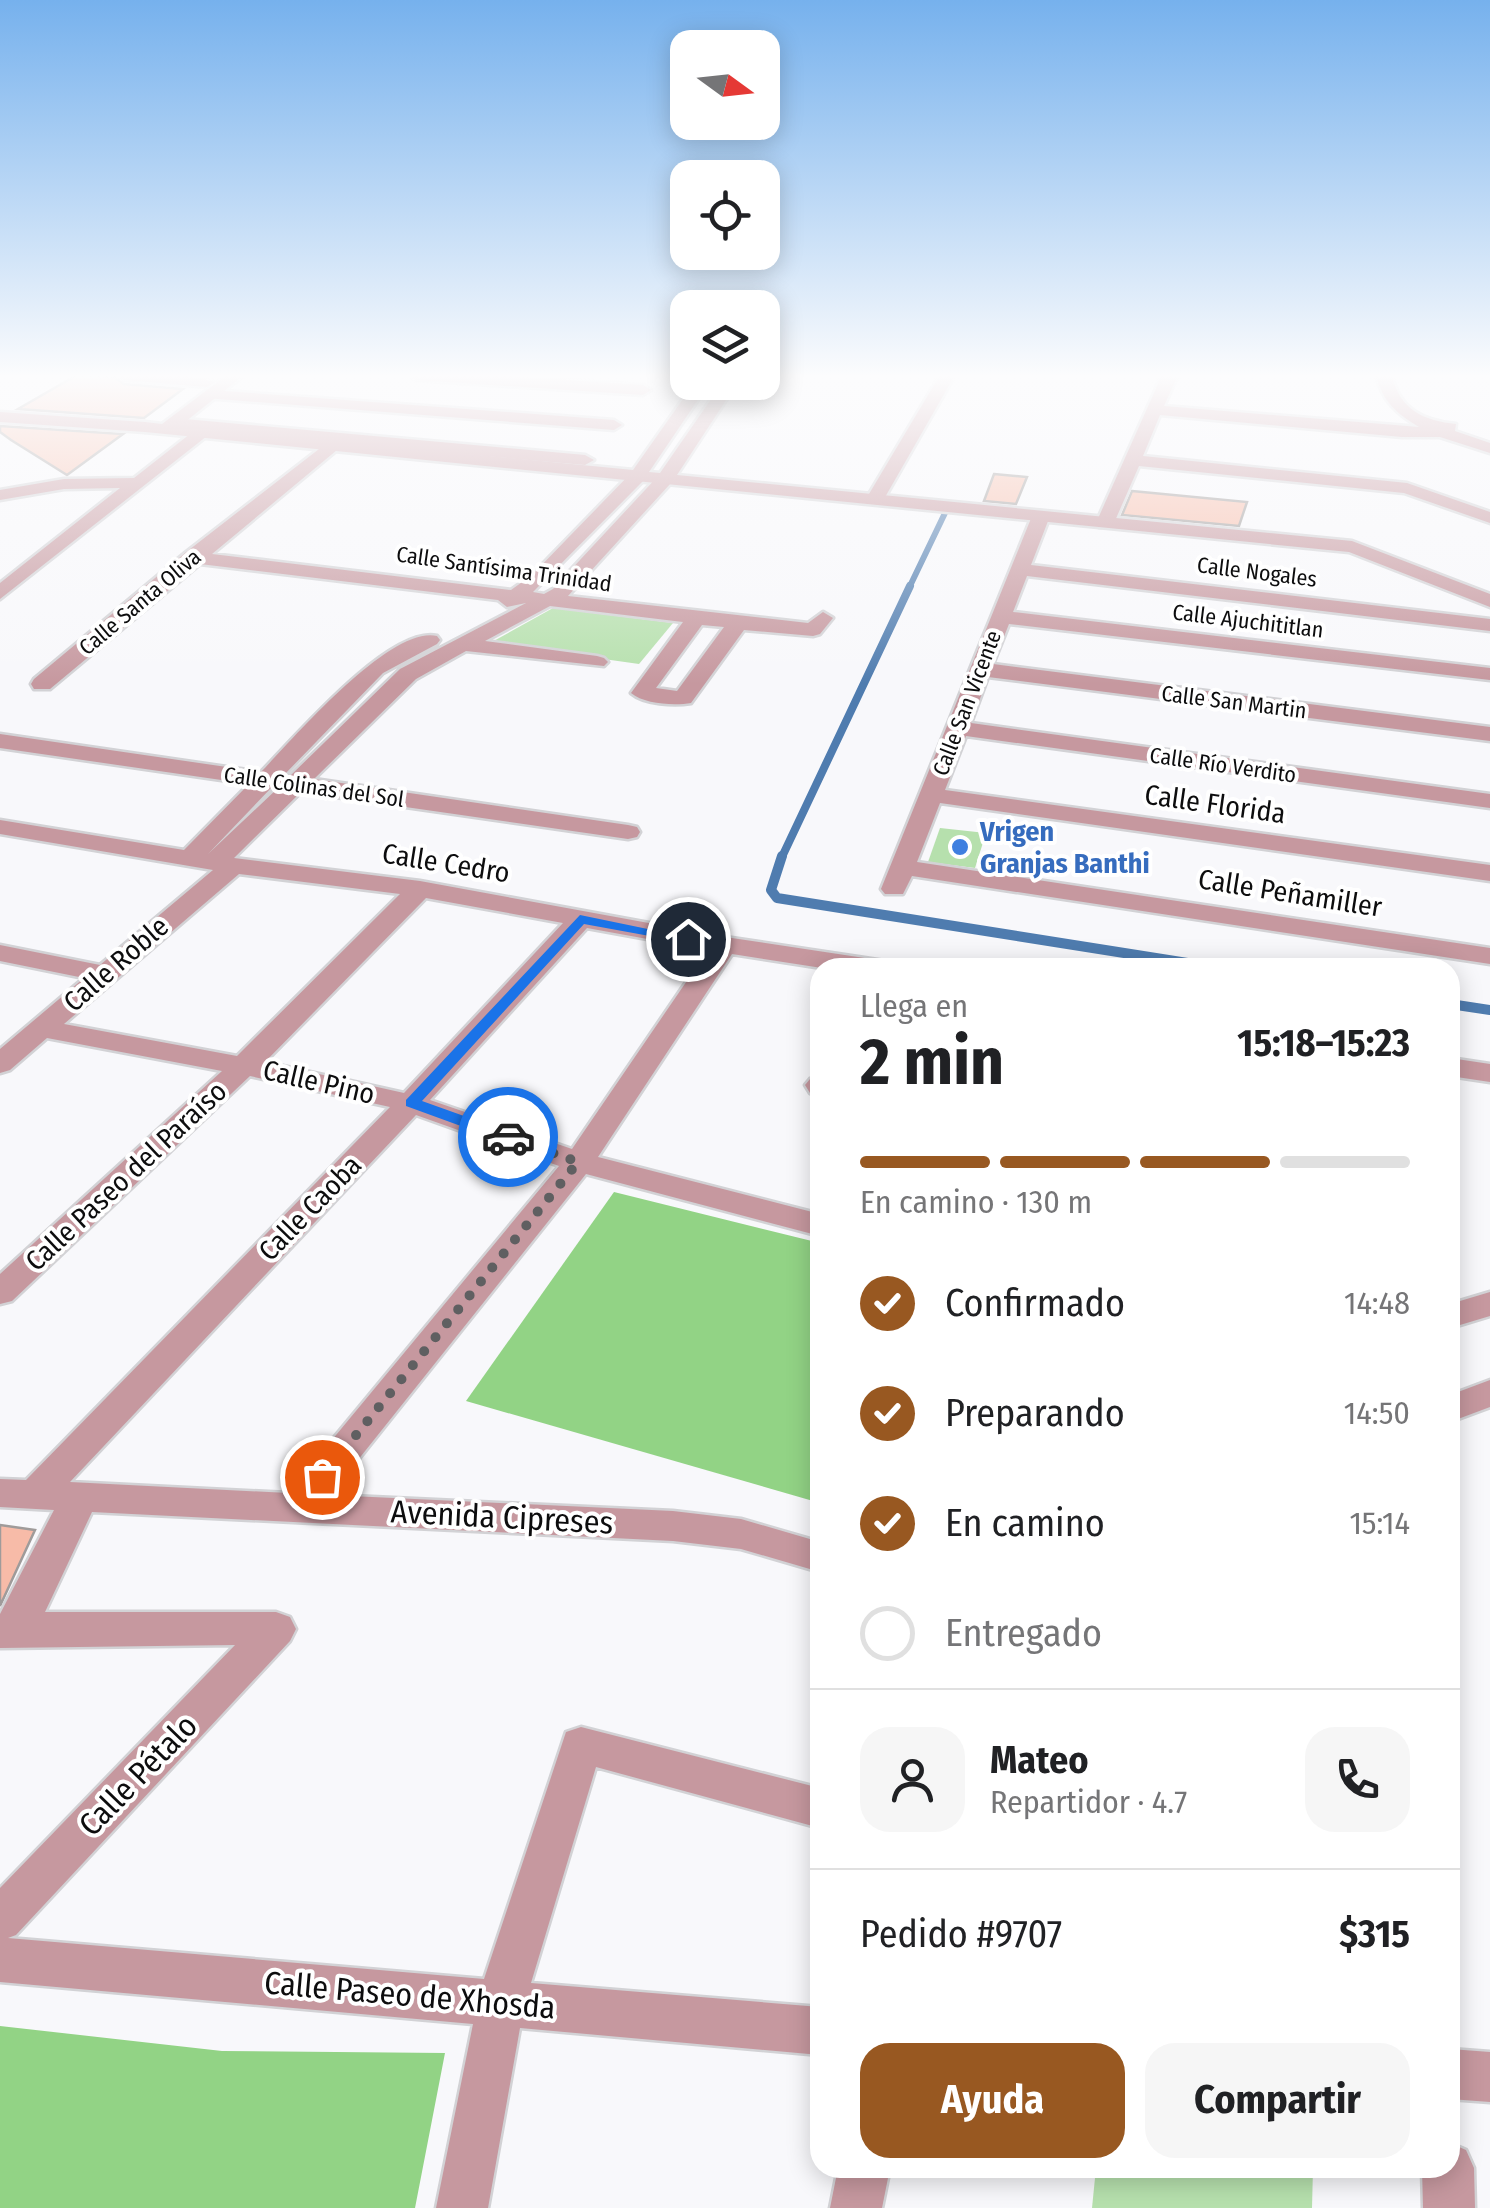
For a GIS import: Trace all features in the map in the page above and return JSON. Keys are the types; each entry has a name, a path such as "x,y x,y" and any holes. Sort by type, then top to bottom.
{"street":[{"path":"0,592 144,478"},
{"name":"Calle Santa Oliva","path":"42,684 291,478"},
{"path":"213,862 265,780 376,668 520,594 636,478"},
{"path":"656,478 1352,546 1490,601"},
{"path":"875,499 887,478"},
{"path":"1105,523 1124,478"},
{"path":"1309,478 1407,488 1490,518"},
{"path":"213,862 408,674 458,644 553,598 665,479"},
{"path":"0,495 64,484 138,483"},
{"name":"Calle San Vicente","path":"899,878 1040,516"},
{"name":"Calle Santísima Trinidad","path":"192,557 553,598 816,624 696,619 553,598 539,579 212,542"},
{"name":"Calle Nogales","path":"1018,570 1490,625"},
{"name":"Calle Ajuchititlan","path":"1000,617 1490,674"},
{"path":"696,619 642,693 683,698 738,623"},
{"path":"458,644 597,662"},
{"name":"Calle San Martin","path":"979,669 1490,734"},
{"name":"Calle Río Verdito","path":"957,728 1490,801"},
{"name":"Calle Colinas del Sol","path":"0,740 628,832"},
{"name":"Calle Florida","path":"932,794 1490,874"},
{"name":"Calle Cedro","path":"0,827 213,862 420,889 813,958"},
{"name":"Calle Roble","path":"0,1064 102,974 213,862"},
{"name":"Calle Peñamiller","path":"899,878 1490,956"},
{"name":"Calle Paseo del Paraíso","path":"0,1293 244,1066 420,889"},
{"name":"Calle Caoba","path":"18,1494 411,1103 580,919"},
{"path":"299,1506 578,1162 724,945"},
{"path":"0,953 102,974"},
{"name":"Calle Pino","path":"43,1028 411,1103 578,1162 810,1222"},
{"path":"1460,1068 1490,1073"},
{"path":"1460,1313 1490,1304"},
{"path":"1460,1405 1490,1393"},
{"name":"Avenida Cipreses","path":"18,1494 673,1526 742,1534 810,1554"},
{"path":"8,1629 80,1496"},
{"name":"Calle Pétalo","path":"0,1920 276,1630 8,1629"},
{"path":"462,2208 501,2002 581,1745 810,1805"},
{"name":"Calle Paseo de Xhosda","path":"0,1960 810,2030"},
{"path":"1460,2075 1490,2077"},
{"path":"856,2208 862,2178"},
{"path":"1448,2178 1449,2208"}],"green space":[{"path":"553,608 673,623 639,664 490,643"},
{"path":"940,828 986,833 975,868 928,862"},
{"path":"614,1192 810,1241 810,1500 466,1401"},
{"path":"0,2026 222,2051 445,2053 415,2208 0,2208"},
{"path":"1095,2178 1313,2178 1312,2208 1092,2208"}],"building":[{"path":"993,478 1027,478 1016,504 984,501"},
{"path":"1132,491 1247,502 1239,526 1122,515"},
{"path":"0,1525 35,1530 0,1606"}],"waterway":[{"path":"909,588 945,513"},
{"path":"781,859 910,586"},
{"path":"781,859 771,890 777,898 1156,958"},
{"path":"1460,1006 1490,1010"}],"way so far":[{"path":"322,1477 578,1162 508,1137"}],"place":[{"name":"Vrigen Granjas Banthi","path":"960,847"}],"route":[{"path":"508,1137 411,1103 580,919 688,939"}]}
